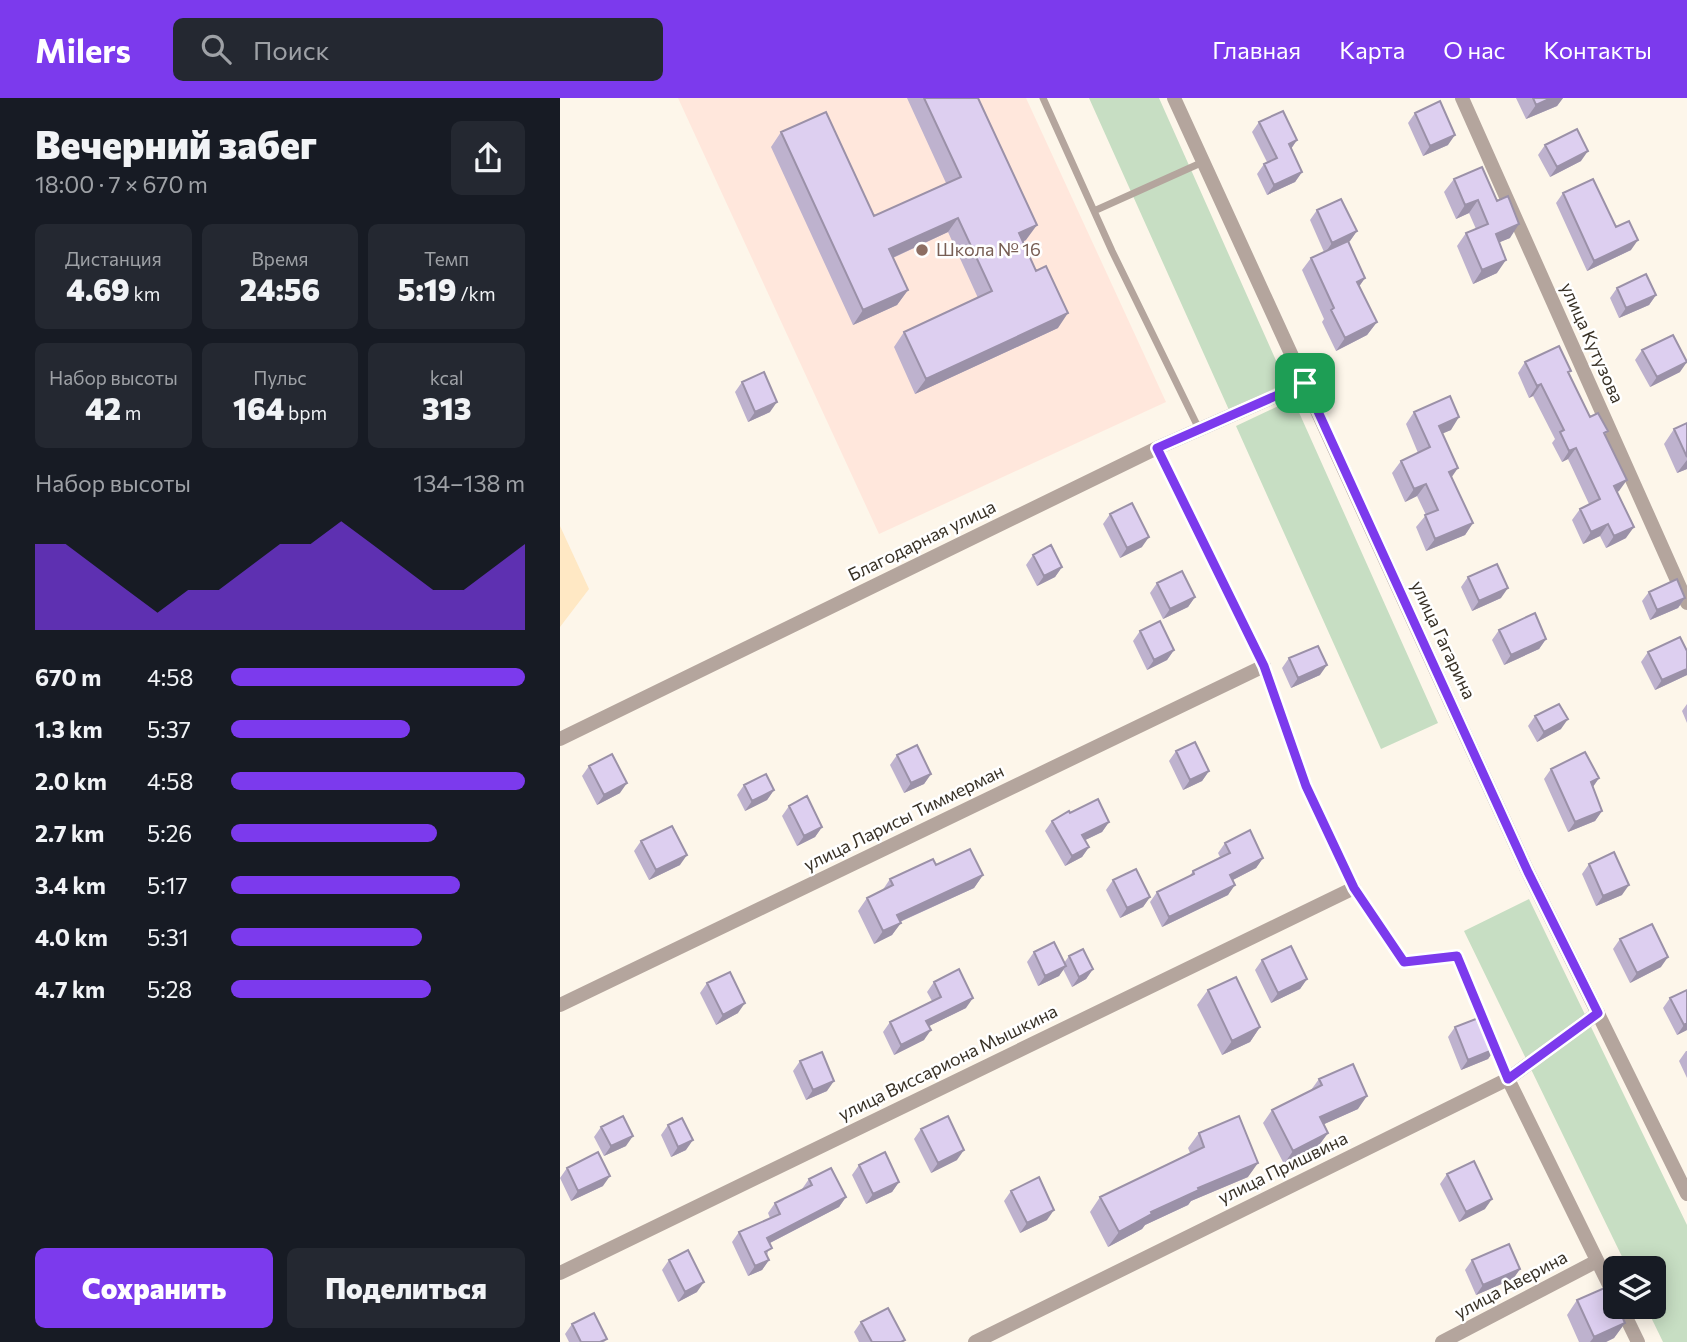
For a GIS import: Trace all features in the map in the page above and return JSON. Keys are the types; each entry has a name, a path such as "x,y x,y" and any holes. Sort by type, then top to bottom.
{"street":[{"name":"улица Гагарина","path":"1174,98 1528,872 1687,1194"},
{"name":"улица Кутузова","path":"1462,98 1687,603"},
{"name":"Благодарная улица","path":"560,739 1157,448 1305,383"},
{"name":"улица Ларисы Тиммерман","path":"560,1005 1264,666"},
{"name":"улица Виссариона Мышкина","path":"560,1273 1354,888"},
{"name":"улица Пришвина","path":"975,1342 1508,1079 1598,1013"},
{"path":"1508,1079 1603,1273"},
{"name":"улица Аверина","path":"1443,1342 1597,1261"},
{"path":"1626,1319 1638,1342"}],"lane":[{"path":"1043,98 1199,429"},
{"path":"1094,211 1203,162"},
{"path":"1157,448 1264,666 1306,786 1354,888 1404,962 1457,956 1508,1079"}],"shaded area":[{"name":"Школа № 16","path":"678,98 1026,98 1166,402 879,534"},
{"path":"560,526 589,589 560,627"}],"green space":[{"path":"1089,98 1159,98 1286,383 1229,410"},
{"path":"1293,399 1438,723 1381,749 1236,426"},
{"path":"1529,899 1687,1225 1687,1342 1663,1342 1652,1319 1666,1319 1666,1256 1622,1256 1464,931"}],"building":[{"path":"924,98 978,98 1037,225 1019,233 1036,271 1046,266 1068,313 926,379 904,332 992,291 958,218 889,249 908,290 863,310 781,132 826,112 874,216 961,177"},
{"path":"1533,98 1551,98 1536,105"},
{"path":"1440,101 1455,135 1430,146 1415,113"},
{"path":"1283,111 1297,140 1289,144 1302,172 1274,185 1264,164 1277,158 1259,122"},
{"path":"1577,129 1588,151 1557,167 1545,145"},
{"path":"1482,167 1497,201 1508,196 1519,224 1496,234 1506,260 1482,270 1466,233 1488,224 1478,200 1465,205 1454,179"},
{"path":"1593,179 1616,227 1629,221 1638,240 1594,261 1563,193"},
{"path":"1341,199 1357,231 1332,243 1317,210"},
{"path":"1348,241 1365,278 1357,282 1377,322 1345,338 1311,258"},
{"path":"1646,274 1656,295 1626,308 1617,288"},
{"path":"1673,335 1687,362 1657,377 1642,350"},
{"path":"1559,346 1571,371 1568,372 1590,417 1598,413 1608,431 1604,433 1627,480 1614,486 1634,527 1614,536 1608,524 1591,532 1580,509 1600,499 1576,448 1569,451 1560,432 1564,430 1541,384 1537,386 1525,362"},
{"path":"764,372 777,402 755,412 742,382"},
{"path":"1450,396 1459,417 1439,426 1458,468 1449,472 1473,523 1435,539 1425,515 1438,510 1426,484 1414,489 1401,461 1430,447 1414,412"},
{"path":"1687,423 1687,457 1674,429"},
{"path":"1132,503 1149,537 1127,548 1110,514"},
{"path":"1051,545 1062,567 1044,576 1033,555"},
{"path":"1497,564 1508,588 1479,601 1468,577"},
{"path":"1182,571 1195,597 1170,609 1157,583"},
{"path":"1677,579 1685,598 1657,610 1649,592"},
{"path":"1535,613 1546,639 1511,655 1499,630"},
{"path":"1160,621 1174,650 1154,660 1140,631"},
{"path":"1680,637 1687,651 1687,669 1662,680 1648,652"},
{"path":"1318,646 1327,665 1298,678 1289,658"},
{"path":"1559,704 1568,719 1544,732 1535,716"},
{"path":"1195,742 1209,771 1190,780 1176,751"},
{"path":"917,745 931,774 911,783 897,755"},
{"path":"1585,752 1599,778 1591,782 1602,811 1575,822 1551,769"},
{"path":"612,754 627,783 604,795 589,766"},
{"path":"766,774 774,790 752,801 744,785"},
{"path":"807,796 822,827 804,836 789,806"},
{"path":"1098,799 1109,822 1082,835 1089,847 1072,856 1052,821"},
{"path":"672,826 687,855 656,870 641,841"},
{"path":"1250,830 1263,858 1230,875 1235,885 1169,917 1157,892 1230,853 1225,843"},
{"path":"970,849 983,875 897,915 901,923 883,931 867,898 893,885 890,879 933,859 936,865"},
{"path":"1614,852 1629,885 1603,896 1589,864"},
{"path":"1136,869 1150,897 1127,908 1113,880"},
{"path":"1652,924 1668,957 1637,973 1620,939"},
{"path":"1054,942 1066,966 1045,976 1034,952"},
{"path":"1291,946 1307,979 1278,993 1262,960"},
{"path":"1083,949 1093,969 1079,977 1069,956"},
{"path":"959,969 973,998 926,1021 931,1030 901,1045 890,1022 941,997 934,982"},
{"path":"730,972 745,1003 723,1015 707,983"},
{"path":"1236,977 1260,1027 1232,1041 1208,990"},
{"path":"1687,990 1687,1023 1684,1025 1670,998"},
{"path":"1481,1017 1495,1049 1468,1060 1455,1027"},
{"path":"822,1052 834,1081 813,1090 800,1061"},
{"path":"1353,1064 1367,1096 1320,1117 1328,1133 1293,1151 1272,1110 1322,1085 1319,1079"},
{"path":"623,1116 633,1136 611,1146 601,1127"},
{"path":"948,1116 964,1150 938,1163 921,1129"},
{"path":"1239,1116 1258,1163 1198,1188 1199,1190 1151,1212 1152,1214 1119,1232 1100,1197 1204,1147 1199,1133"},
{"path":"682,1118 693,1140 678,1147 668,1125"},
{"path":"598,1152 610,1176 578,1191 567,1168"},
{"path":"885,1152 899,1182 873,1194 859,1165"},
{"path":"1474,1161 1492,1199 1466,1212 1447,1174"},
{"path":"831,1168 846,1197 767,1238 772,1248 765,1252 769,1260 755,1266 739,1232 780,1214 775,1203 812,1185 809,1179"},
{"path":"1039,1177 1054,1210 1027,1223 1011,1191"},
{"path":"1509,1244 1520,1269 1483,1285 1472,1260"},
{"path":"688,1250 704,1282 685,1292 669,1260"},
{"path":"1603,1289 1603,1319 1623,1319 1625,1323 1594,1337 1577,1300"},
{"path":"888,1308 905,1340 872,1342 861,1322"},
{"path":"594,1313 607,1339 600,1342 581,1342 572,1324"}],"place":[{"name":"Школа № 16","path":"922,250"}],"route":[{"path":"1305,383 1528,872 1598,1013 1508,1079 1457,956 1404,962 1354,888 1306,786 1264,666 1157,448 1305,383"}]}
